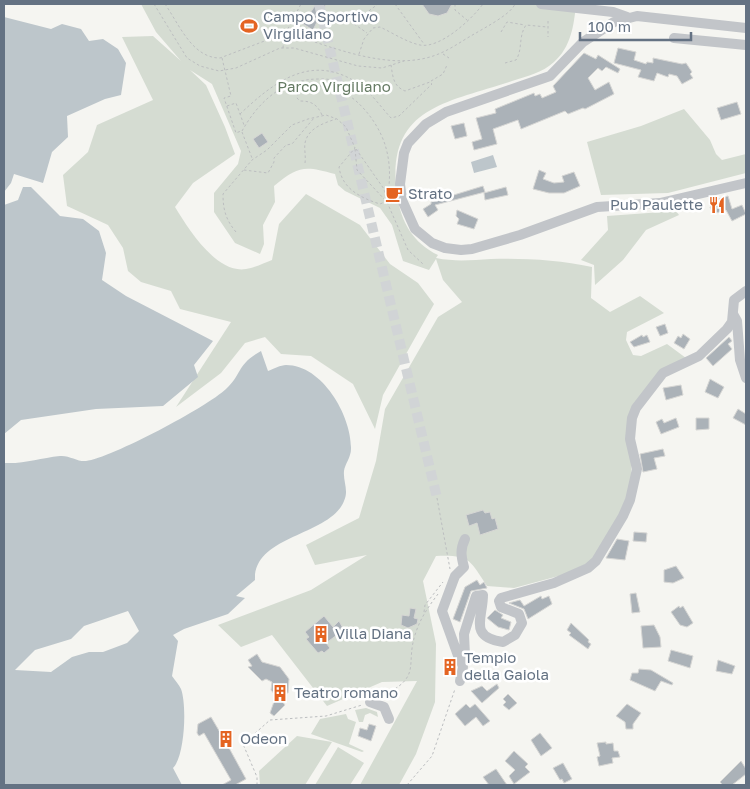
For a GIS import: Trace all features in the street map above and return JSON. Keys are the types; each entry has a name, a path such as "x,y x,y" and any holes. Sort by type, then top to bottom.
{"street":[{"path":"541,4 613,12 627,17 746,28"},
{"path":"627,17 591,35 550,76 446,112 417,132 404,154 401,172 402,200 415,229 432,243 445,248 472,249 520,235 598,207 660,203 746,184"},
{"path":"674,38 746,45"},
{"path":"461,661 465,656 464,634 466,625 476,596 483,595 479,615 481,631 487,637 502,642 511,639 520,628 521,618 515,611 501,607 498,601 501,598 533,591 588,568 596,561 630,510 637,469 630,439 632,418 636,408 663,373 699,356 727,330 733,314 736,297 746,291"},
{"path":"733,314 737,321 740,360 746,378"},
{"path":"458,681 463,667 442,612 454,576 462,570 461,546 465,540"},
{"path":"370,702 384,707 389,718"}],"path":[{"path":"154,4 187,58 200,66 219,71 225,71 283,48 294,48 358,66 382,68 442,53 512,10 515,4"},
{"path":"165,4 194,48 204,55 214,58 222,58 275,36 298,36 359,55 392,61 409,60"},
{"path":"283,48 284,36 301,4"},
{"path":"353,23 378,4"},
{"path":"395,4 425,45"},
{"path":"455,4 456,10 468,21"},
{"path":"359,55 367,33 373,28 380,27 420,45 434,44 468,21 483,4"},
{"path":"350,21 367,33"},
{"path":"548,21 548,37"},
{"path":"501,32 507,22 547,27"},
{"path":"505,63 516,60 520,53 522,32 526,25"},
{"path":"442,53 449,58"},
{"path":"222,58 232,96 224,98 236,132 242,131 271,95 288,84 302,79 333,79 342,84 348,94 378,129 386,146 390,181 387,201"},
{"path":"390,65 394,83 398,88 405,91 430,82 444,74 447,65"},
{"path":"240,114 271,87 290,75 307,71 330,72 358,82 391,118 399,116 426,92 432,84 430,82"},
{"path":"322,116 316,105 310,101 300,101 297,98 298,94 308,89 330,86 348,94"},
{"path":"227,106 236,103 245,126"},
{"path":"236,232 228,223 223,208 222,194 252,160 267,150 292,125 322,116 337,119 346,127 356,148 384,189 387,201 408,250 424,264"},
{"path":"243,170 268,173 274,158 286,145 292,144 314,117"},
{"path":"304,163 305,144 309,134 316,128 337,119"},
{"path":"242,131 252,160"},
{"path":"356,148 339,168 340,179 354,192 373,202 380,204 387,201"},
{"path":"356,148 357,170 387,201 398,204"},
{"path":"437,498 450,565"},
{"path":"257,785 257,777 243,744 270,720 326,716 370,702 392,692 410,674 412,645 424,613 425,605 447,576"},
{"path":"424,613 446,583"},
{"path":"408,785 432,756 458,681"}],"green space":[{"name":"Parco Virgiliano","path":"141,4 576,4 573,28 568,43 560,56 549,66 529,76 443,104 425,113 411,126 401,143 396,166 399,205 410,231 429,250 438,255 436,258 457,260 529,259 592,267 591,298 610,312 640,296 664,313 627,332 626,340 633,355 641,356 667,344 686,358 633,405 631,487 622,511 592,561 566,574 514,588 487,586 468,560 456,556 436,556 423,581 436,644 435,702 416,754 399,785 360,785 417,681 382,682 327,706 272,635 241,647 218,625 311,590 367,555 315,565 306,545 359,518 376,461 385,409 438,317 462,302 443,280 436,259 429,270 403,261 392,225 380,208 345,191 338,185 335,174 303,169 290,174 274,186 275,202 263,225 264,244 260,254 235,243 214,212 214,193 238,164 241,151 212,84 190,70 206,85 235,154 193,183 175,207 204,248 224,264 235,269 256,267 272,260 279,224 306,194 360,225 390,264 418,283 434,304 383,395 375,429 353,384 311,356 281,354 265,337 245,343 221,373 176,407 231,322 180,309 171,291 141,282 128,271 123,248 108,225 67,206 63,175 88,152 97,125 153,100 122,37 153,36 181,61 156,32"},
{"path":"684,109 710,140 716,154 722,160 746,154 746,173 668,193 601,195 587,142 641,126"},
{"path":"676,211 679,215 646,230 623,260 595,285 594,265 581,260 608,230 607,216"},
{"path":"366,708 377,712 378,717 370,713 365,715 363,722 359,722 355,710"},
{"path":"346,714 348,719 356,722 349,744 364,751 362,752 311,734 320,719"},
{"path":"297,736 332,742 305,785 260,785 259,771"},
{"path":"338,747 364,763 350,785 315,785"}],"shaded area":[{"path":"4,17 51,29 62,24 81,29 89,41 103,39 118,49 126,63 121,95 105,99 67,116 68,137 52,152 43,183 14,174 11,183 4,192"},
{"path":"493,155 497,167 474,173 471,162"},
{"path":"23,187 31,187 60,216 83,219 99,231 106,253 102,280 126,296 213,341 194,365 198,377 163,406 96,409 21,420 4,434 4,205 18,200"},
{"path":"261,351 268,371 284,365 299,367 323,383 333,395 341,408 350,436 351,452 344,471 345,497 336,513 324,522 279,544 266,554 258,565 255,580 236,596 245,598 228,614 184,629 173,635 178,641 172,676 181,689 183,696 184,730 180,753 173,768 182,785 4,785 4,463 26,462 60,456 86,461 116,451 158,431 216,397 231,384 244,365","holes":["128,611 139,631 127,643 103,652 89,652 72,657 51,672 15,670 35,650 71,639 84,626"]}],"building":[{"path":"316,4 326,4 313,30 303,24"},
{"path":"422,4 452,4 447,13 438,16 429,14"},
{"path":"618,48 636,52 634,60 646,64 647,62 653,63 653,58 682,64 686,63 692,72 690,74 693,78 682,84 677,76 669,74 668,77 657,73 654,81 638,77 641,70 614,63"},
{"path":"584,53 596,59 598,55 620,69 618,73 606,67 602,71 598,68 588,78 595,90 609,82 614,94 585,109 583,108 568,114 565,111 521,129 518,120 493,129 497,144 474,150 472,142 482,139 476,118 496,113 495,109 534,93 535,96 540,94 542,98 556,92 553,86"},
{"path":"737,102 741,114 721,120 717,108"},
{"path":"464,123 467,136 455,139 451,126"},
{"path":"262,133 268,142 259,148 253,139"},
{"path":"539,170 546,173 543,179 554,183 564,182 562,176 574,172 580,186 564,193 549,193 533,189"},
{"path":"483,186 485,192 435,205 438,210 428,217 423,209 431,204 431,202"},
{"path":"506,187 508,195 485,200 484,193"},
{"path":"728,196 732,209 742,205 746,214 732,221 726,210 713,214 710,207 720,204 718,199"},
{"path":"457,210 478,219 474,229 457,224 459,219 456,216"},
{"path":"665,324 668,333 660,336 656,327"},
{"path":"683,334 690,339 684,349 674,343 678,336 681,338"},
{"path":"642,335 643,337 647,335 650,342 634,347 630,342"},
{"path":"729,337 732,341 728,344 732,349 713,366 706,358"},
{"path":"710,379 724,387 718,398 705,392"},
{"path":"681,385 683,395 666,400 663,388"},
{"path":"738,409 746,414 746,425 733,418"},
{"path":"676,418 679,427 661,434 656,422 662,419 664,423"},
{"path":"696,418 709,418 709,429 696,430"},
{"path":"663,449 665,456 654,458 657,469 643,472 640,454"},
{"path":"483,510 485,513 490,512 492,519 495,518 498,529 480,535 477,523 469,526 466,515"},
{"path":"634,532 647,533 646,542 633,541"},
{"path":"617,539 629,541 625,560 606,558"},
{"path":"676,566 684,578 673,583 664,582 664,570"},
{"path":"477,580 480,585 484,582 487,588 471,591 460,622 453,619 465,587"},
{"path":"636,593 640,612 632,613 630,594"},
{"path":"541,596 542,599 549,596 552,604 528,619 524,609 509,603 520,600 524,606"},
{"path":"679,606 680,608 683,606 693,623 687,627 680,625 671,612"},
{"path":"410,608 416,609 414,618 418,619 417,624 408,628 401,625 402,615 409,616"},
{"path":"495,610 503,615 501,618 511,622 509,630 498,627 487,618"},
{"name":"Villa Diana","path":"324,616 333,627 339,621 344,630 326,643 330,648 324,653 322,651 318,653 306,639 309,637 305,632"},
{"path":"571,623 589,640 588,642 591,644 588,649 569,635 571,633 567,630"},
{"path":"654,625 660,637 661,647 643,648 641,626"},
{"path":"671,650 693,656 690,668 668,661"},
{"name":"Teatro romano","path":"257,654 262,662 280,667 289,679 288,693 286,693 282,701 285,705 274,716 270,713 276,696 271,690 272,682 266,679 262,681 248,667 252,666 248,660"},
{"path":"718,660 735,666 732,674 716,671"},
{"path":"639,669 651,670 673,683 672,685 661,681 655,691 630,680 632,673 638,673"},
{"path":"497,684 499,688 482,703 471,691 482,686 487,691"},
{"path":"508,694 517,703 509,710 503,705 506,702 503,699"},
{"path":"466,704 470,708 475,704 490,721 483,726 476,717 465,726 455,714"},
{"path":"627,704 641,713 633,724 633,729 626,729 625,722 616,716"},
{"path":"211,717 221,734 227,738 228,746 246,779 235,785 222,785 231,780 204,733 199,736 197,733 198,724"},
{"path":"369,724 376,726 371,741 358,736 360,728 367,730"},
{"path":"540,733 552,748 541,756 531,740"},
{"path":"606,742 606,744 613,743 614,751 618,751 620,757 612,758 613,763 599,766 597,757 600,756 597,743"},
{"path":"514,751 528,764 525,767 530,772 514,784 509,776 515,770 505,761"},
{"path":"741,761 746,769 746,774 732,785 723,785 720,782"},
{"path":"563,763 572,779 564,783 553,768"},
{"path":"496,769 507,785 489,785 483,777"}],"tunnel":[{"path":"319,4 437,498"}],"place":[{"name":"Campo Sportivo Virgiliano","path":"249,26"},
{"name":"Strato","path":"394,194"},
{"name":"Pub Paulette","path":"717,205"},
{"name":"Villa Diana","path":"321,634"},
{"name":"Tempio della Gaiola","path":"450,667"},
{"name":"Teatro romano","path":"280,693"},
{"name":"Odeon","path":"226,739"}]}
